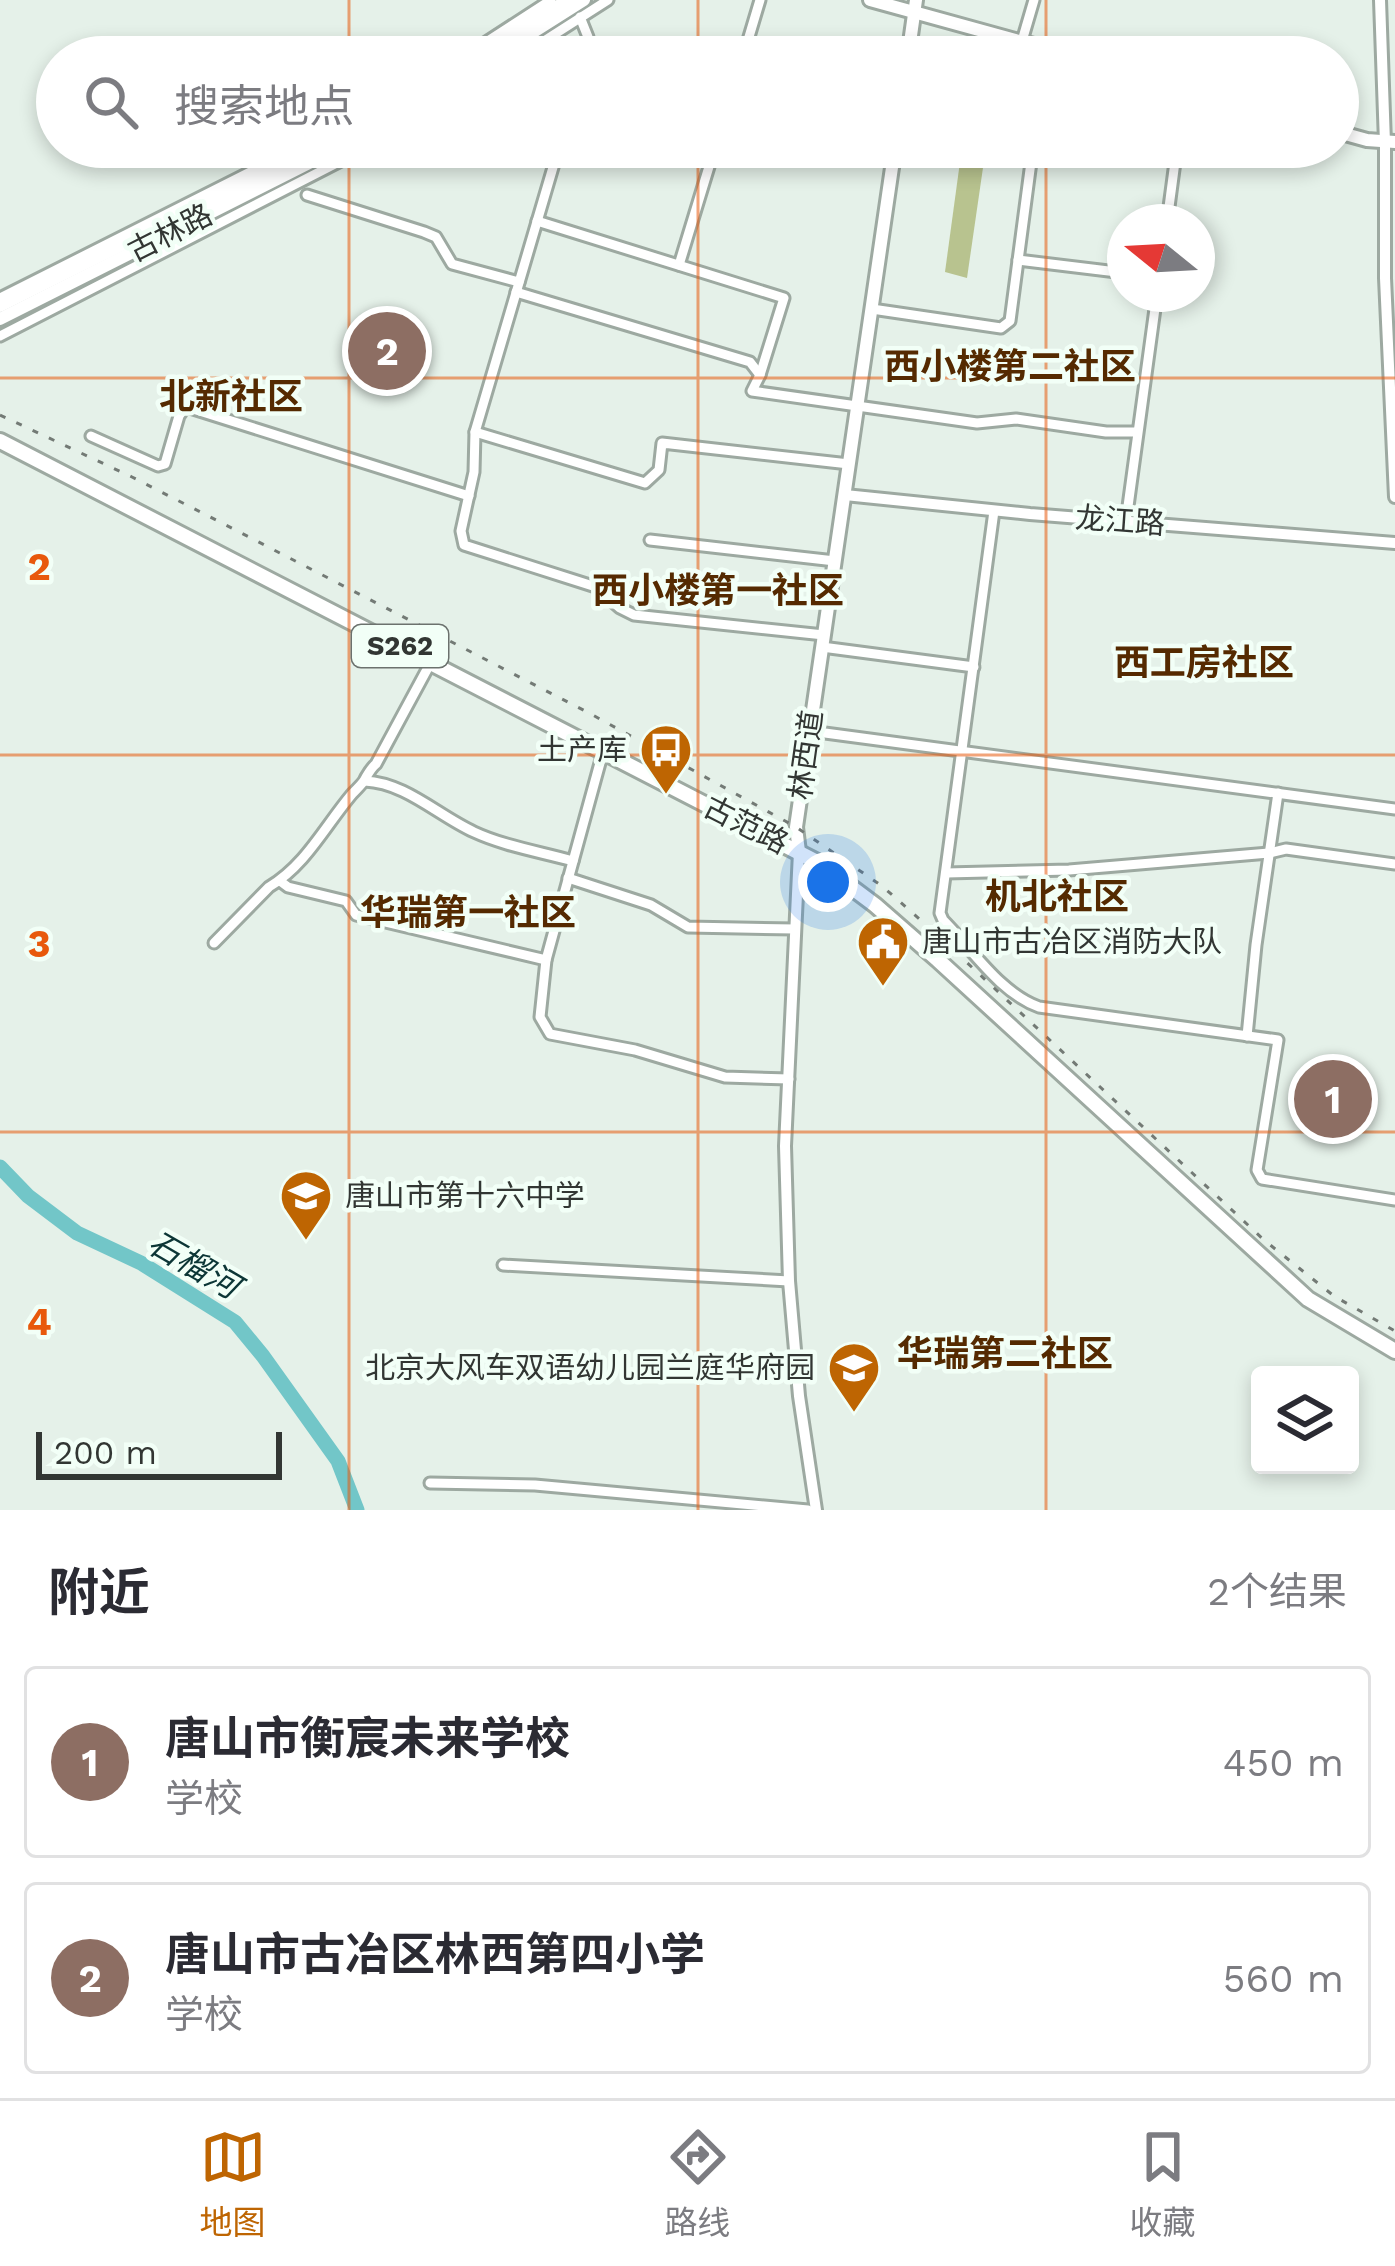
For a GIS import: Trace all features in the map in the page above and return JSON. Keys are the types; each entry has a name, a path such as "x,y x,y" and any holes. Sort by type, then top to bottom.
{"main road":[{"path":"509,36 568,0"},
{"path":"527,36 584,0"},
{"path":"870,0 915,6 1007,36"},
{"path":"911,36 915,6"},
{"path":"1359,136 1390,143"},
{"name":"古林路","path":"0,302 274,168"},
{"name":"古林路","path":"0,319 299,168"},
{"name":"林西道","path":"799,851 796,827 892,168"},
{"name":"古范路","path":"0,441 819,862 922,946 1308,1299 1395,1351"}],"street":[{"path":"495,36 551,0"},
{"path":"551,36 608,0"},
{"path":"749,36 760,0"},
{"path":"1023,36 1034,0"},
{"path":"1380,0 1390,143 1385,278 1395,497"},
{"path":"580,17 588,36"},
{"path":"0,302 259,168"},
{"path":"0,336 327,168"},
{"path":"553,168 475,433 476,453 461,531 464,544 596,587 634,615 974,667"},
{"path":"679,265 709,168"},
{"path":"872,309 1001,328 1010,321 1030,168"},
{"path":"1170,204 1175,168"},
{"path":"307,195 436,237 452,264 750,362 760,375"},
{"path":"537,221 784,298 752,391 977,423 1016,418 1106,432 1138,432"},
{"path":"1018,260 1107,271"},
{"path":"1126,521 1155,312"},
{"path":"91,436 158,466 165,464 179,416 190,408 469,496"},
{"path":"475,433 645,483 659,470 662,443 849,464"},
{"name":"龙江路","path":"845,495 1395,543"},
{"path":"994,511 940,913 943,920 997,979 1028,1003 1278,1040 1257,1170 1262,1179 1395,1200"},
{"path":"650,541 835,561"},
{"path":"214,943 308,853 365,781 431,662"},
{"path":"810,731 1395,808"},
{"path":"603,752 546,960 540,1017 550,1034 635,1050 725,1077 788,1079"},
{"path":"376,764 384,782"},
{"path":"365,781 384,782 480,835 573,861"},
{"path":"1247,1036 1278,793"},
{"path":"946,873 1069,869 1286,849 1395,864"},
{"name":"林西道","path":"799,851 785,1146 789,1281 812,1510"},
{"path":"568,878 651,905 688,927 795,929"},
{"path":"280,881 346,901 356,916 546,960"},
{"path":"503,1265 789,1281"},
{"path":"430,1484 536,1485 812,1510"}],"green space":[{"path":"959,168 983,168 967,278 945,272"}],"waterway":[{"name":"石榴河","path":"0,1167 28,1196 77,1233 141,1263 235,1322 338,1461 357,1510"}],"railway":[{"path":"0,415 132,477 589,713 796,827 882,886 932,930 1264,1240 1334,1296 1395,1331"}],"place":[{"name":"唐山市古冶区林西第四小学","path":"387,351"},
{"name":"土产库","path":"666,796"},
{"name":"唐山市古冶区消防大队","path":"883,988"},
{"name":"唐山市衡宸未来学校","path":"1333,1099"},
{"name":"唐山市第十六中学","path":"306,1242"},
{"name":"北京大风车双语幼儿园兰庭华府园","path":"854,1414"}],"district":[{"name":"西小楼第二社区","path":"1010,366"},
{"name":"北新社区","path":"231,396"},
{"name":"西小楼第一社区","path":"718,590"},
{"name":"西工房社区","path":"1204,662"},
{"name":"机北社区","path":"1057,896"},
{"name":"华瑞第一社区","path":"468,912"},
{"name":"华瑞第二社区","path":"1005,1353"}]}
